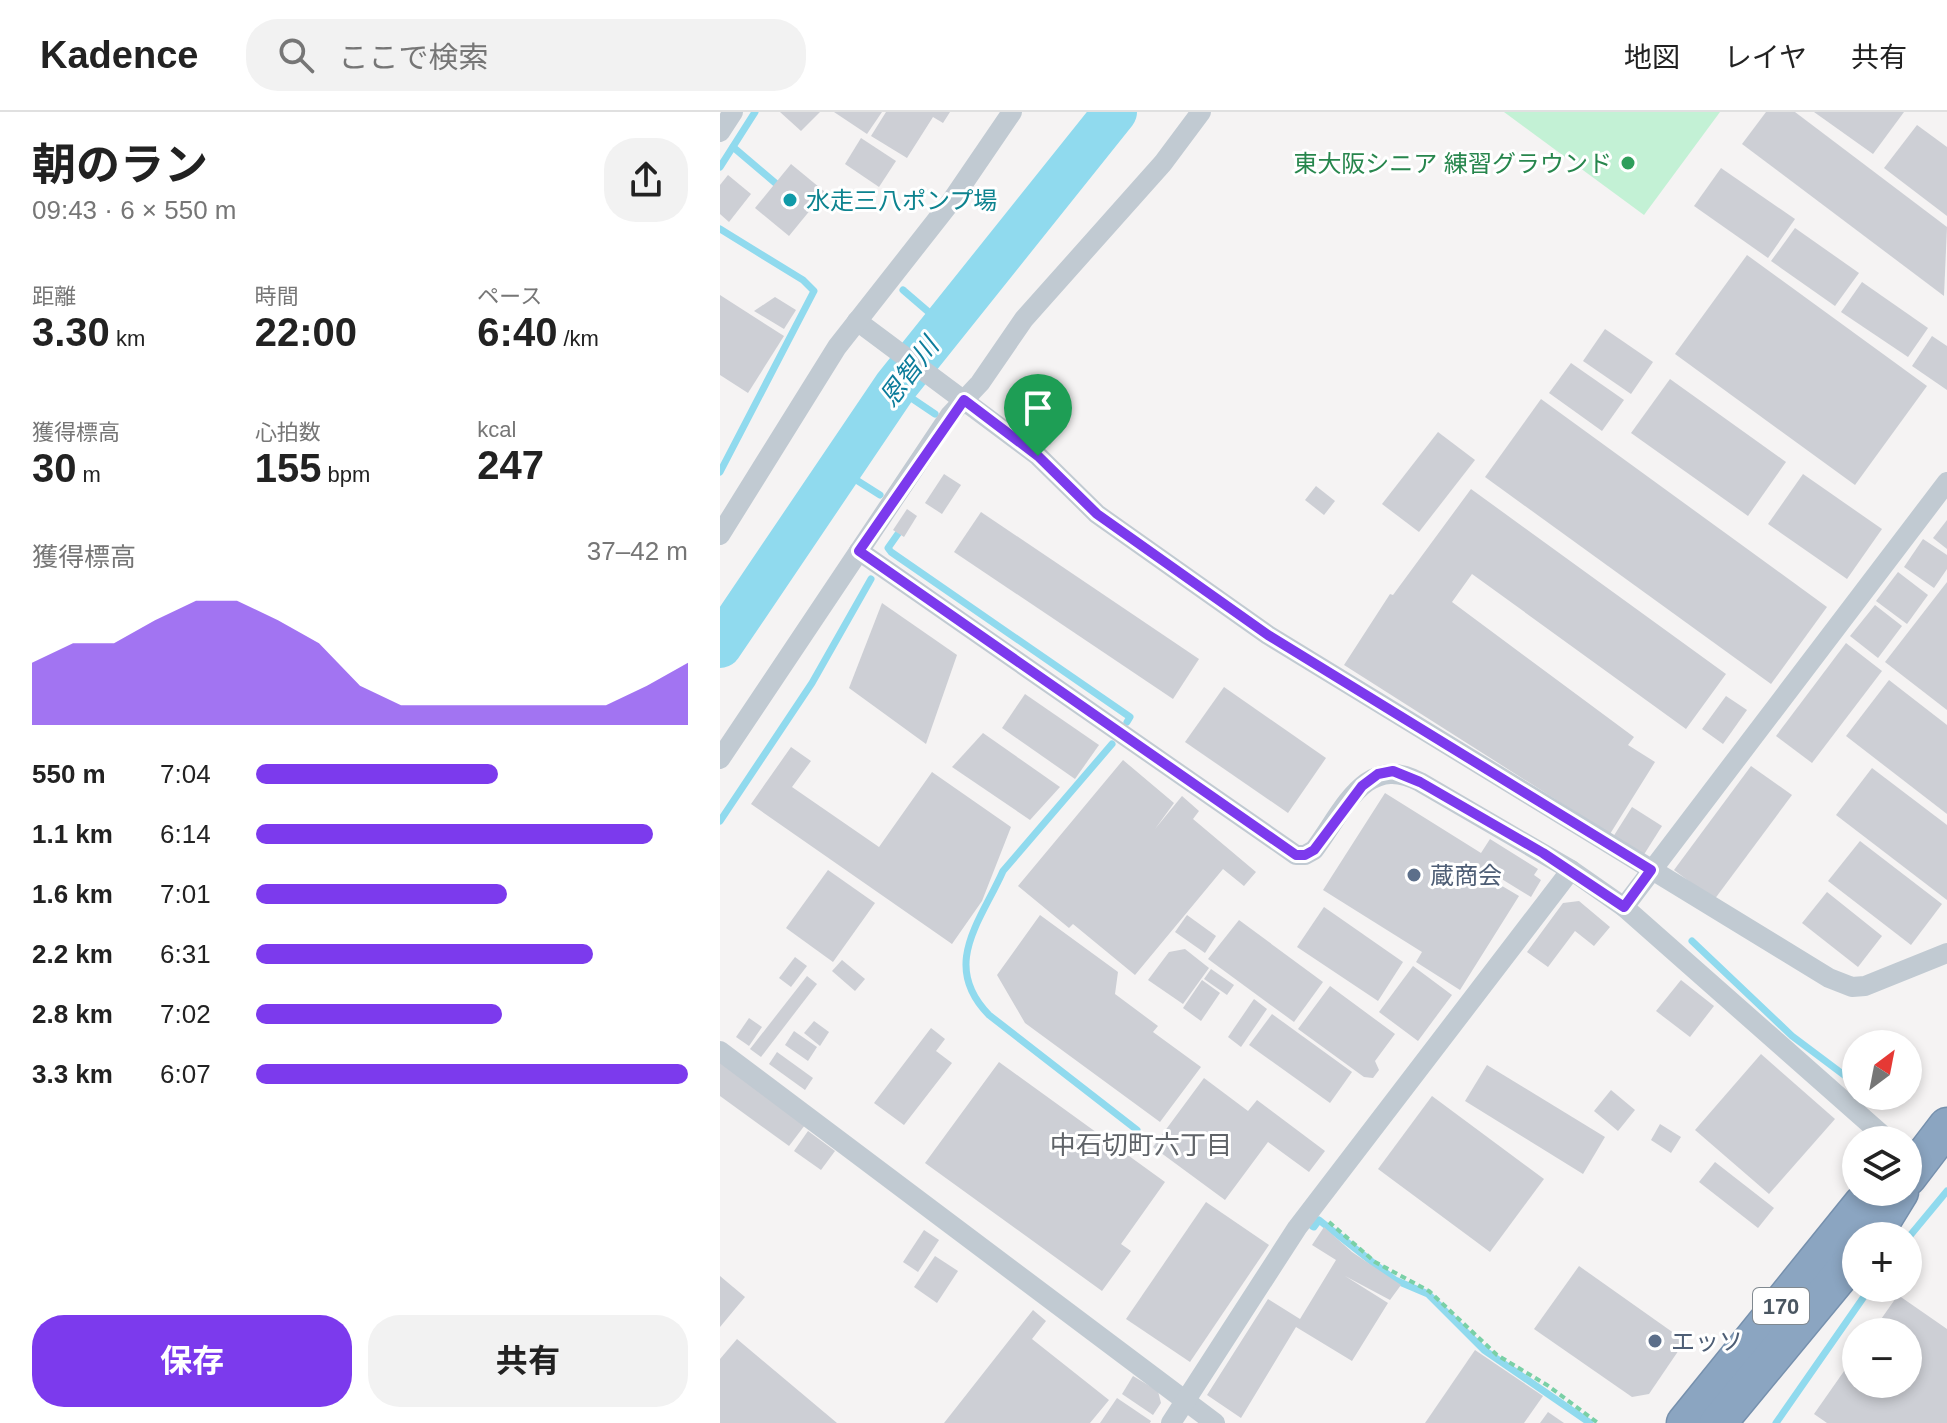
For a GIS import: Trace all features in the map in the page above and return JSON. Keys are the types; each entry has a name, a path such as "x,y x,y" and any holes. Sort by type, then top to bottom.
{"highway":[{"path":"1922,1156 1947,1126"},
{"path":"1658,1423 1729,1337 1842,1251"},
{"name":"170","path":"1685,1423 1842,1251"},
{"name":"170","path":"1718,1423 1828,1290 1842,1253"},
{"path":"1743,1423 1795,1353 1828,1290"}],"street":[{"path":"720,132 733,112"},
{"path":"720,535 861,325 1012,112"},
{"path":"720,759 961,398 1024,319 1090,249 1163,163 1201,112"},
{"path":"861,325 1038,456 1097,514 1268,635 1845,985 1876,983 1947,953"},
{"path":"1624,907 1947,482"},
{"path":"859,551 1296,855 1305,855 1314,850 1368,780 1393,771 1420,782 1571,870 1624,907 1872,1126"},
{"path":"1171,1423 1311,1209 1571,870"},
{"path":"720,1051 1215,1423"}],"path":[{"path":"1311,1209 1375,1262 1429,1291 1497,1355 1547,1385 1598,1423"}],"green space":[{"name":"東大阪シニア 練習グラウンド","path":"1504,112 1720,112 1644,215"}],"building":[{"path":"780,112 820,112 801,131"},
{"path":"834,112 882,112 867,134"},
{"path":"886,112 950,112 943,123 933,117 907,158 871,136"},
{"path":"1766,112 1795,112 1947,227 1944,296 1742,144"},
{"path":"1814,112 1904,112 1873,154"},
{"path":"1917,125 1947,147 1947,216 1884,168"},
{"path":"861,138 896,161 879,187 845,164"},
{"name":"水走三八ポンプ場","path":"791,164 825,192 789,236 755,208"},
{"path":"1721,168 1795,219 1768,258 1694,206"},
{"path":"728,175 751,194 729,222 720,214 720,185"},
{"path":"1795,228 1859,273 1835,306 1771,261"},
{"path":"1747,255 1927,386 1855,485 1675,354"},
{"path":"1862,282 1928,328 1908,357 1841,312"},
{"path":"720,295 784,336 748,393 720,375"},
{"path":"775,297 796,310 784,329 754,311"},
{"path":"1605,329 1653,362 1631,394 1583,361"},
{"path":"1932,336 1947,346 1947,390 1912,366"},
{"path":"1571,363 1624,400 1602,431 1549,393"},
{"path":"1670,379 1786,462 1748,516 1631,433"},
{"path":"1029,393 1067,424 1050,445 1012,414"},
{"path":"1541,399 1827,607 1771,684 1485,477"},
{"path":"1438,432 1475,460 1419,532 1382,504"},
{"path":"944,474 961,485 942,514 925,503"},
{"path":"1803,474 1882,529 1847,579 1768,524"},
{"path":"1316,486 1335,501 1324,515 1305,500"},
{"path":"1471,489 1726,674 1686,729 1472,574 1452,602 1634,737 1628,745 1655,762 1610,834 1344,665 1390,594 1393,595"},
{"path":"907,509 917,516 904,537 893,530"},
{"path":"981,512 1199,659 1173,699 954,552"},
{"path":"1947,520 1947,549 1933,538"},
{"path":"1923,539 1947,555 1947,569 1934,588 1904,567"},
{"path":"1898,572 1928,595 1907,624 1876,601"},
{"path":"1947,582 1947,710 1885,662"},
{"path":"882,603 957,655 926,744 849,688"},
{"path":"1875,605 1902,626 1878,658 1850,636"},
{"path":"1846,643 1882,671 1812,763 1776,736"},
{"path":"1889,680 1947,725 1947,814 1846,736"},
{"path":"1224,687 1326,758 1288,813 1185,742"},
{"path":"1025,694 1099,745 1075,779 1002,728"},
{"path":"1726,696 1747,710 1723,744 1702,729"},
{"path":"983,733 1060,787 1030,820 952,767"},
{"path":"791,747 811,761 792,787 879,847 932,772 1011,827 982,901 952,944 751,804"},
{"path":"1123,760 1174,803 1155,829 1182,796 1199,811 1193,819 1256,872 1244,886 1223,869 1135,975 1073,924 1069,928 1018,886"},
{"path":"1751,766 1792,795 1714,900 1674,870"},
{"path":"1872,768 1947,825 1947,900 1836,815"},
{"path":"1385,793 1481,853 1490,839 1538,869 1534,875 1541,880 1531,897 1500,878 1497,883 1519,896 1460,990 1416,962 1422,952 1323,890"},
{"path":"1632,807 1662,826 1643,856 1613,837"},
{"path":"1860,841 1942,904 1911,945 1828,881"},
{"path":"828,870 875,903 833,962 786,928"},
{"path":"1827,892 1882,936 1858,967 1802,923"},
{"path":"1579,901 1610,927 1594,946 1575,931 1548,967 1527,952 1563,903"},
{"path":"1324,907 1403,962 1378,1001 1297,947"},
{"path":"1040,915 1118,972 1115,994 1158,1026 1153,1032 1201,1067 1160,1122 1025,1023 997,975"},
{"path":"1187,915 1216,936 1205,953 1175,932"},
{"path":"1239,920 1323,982 1294,1022 1208,959"},
{"path":"1185,949 1209,968 1183,1004 1148,980 1169,952"},
{"path":"795,957 807,966 791,987 779,978"},
{"path":"842,960 865,979 855,991 832,971"},
{"path":"1413,966 1452,995 1418,1041 1379,1012"},
{"path":"1211,969 1234,985 1227,995 1204,979"},
{"path":"807,976 817,984 761,1057 750,1049"},
{"path":"1202,980 1220,993 1201,1021 1183,1008"},
{"path":"1681,980 1714,1006 1690,1037 1656,1011"},
{"path":"1330,986 1395,1034 1375,1061 1379,1070 1373,1078 1364,1077 1298,1029"},
{"path":"1254,999 1267,1009 1241,1047 1228,1037"},
{"path":"1272,1014 1352,1072 1330,1103 1249,1045"},
{"path":"749,1018 762,1027 749,1046 736,1037"},
{"path":"814,1021 829,1032 820,1046 804,1033"},
{"path":"931,1028 945,1039 936,1051 952,1063 904,1125 874,1103"},
{"path":"794,1031 817,1047 808,1061 785,1045"},
{"path":"777,1052 813,1078 805,1090 769,1064"},
{"path":"1761,1054 1835,1119 1769,1194 1695,1130"},
{"path":"720,1062 805,1125 789,1146 720,1096"},
{"path":"999,1062 1165,1182 1121,1244 1131,1251 1102,1291 925,1163"},
{"path":"1487,1065 1605,1137 1583,1174 1465,1101"},
{"path":"1204,1078 1248,1111 1257,1100 1325,1151 1309,1172 1268,1142 1225,1200 1153,1147"},
{"path":"1611,1090 1635,1110 1618,1131 1594,1111"},
{"path":"1432,1096 1544,1179 1490,1252 1378,1169"},
{"path":"1660,1124 1681,1137 1671,1153 1651,1140"},
{"path":"808,1131 835,1151 821,1170 794,1151"},
{"path":"1715,1162 1774,1208 1758,1228 1699,1182"},
{"path":"1206,1202 1269,1245 1190,1362 1126,1319"},
{"path":"1324,1227 1352,1252 1401,1285 1390,1300 1345,1276 1388,1303 1352,1361 1296,1327 1241,1418 1207,1395 1268,1299 1300,1319 1336,1260 1312,1245"},
{"path":"924,1230 939,1240 918,1272 903,1262"},
{"path":"935,1256 958,1271 937,1303 914,1287"},
{"path":"1579,1266 1685,1341 1649,1394 1632,1397 1534,1329"},
{"path":"720,1276 745,1297 720,1327"},
{"path":"1893,1302 1908,1302 1947,1329 1947,1423 1827,1423 1814,1414 1842,1374 1842,1398 1922,1398 1922,1318 1882,1318"},
{"path":"1033,1310 1046,1321 1032,1339 1109,1400 1090,1423 944,1423"},
{"path":"737,1339 837,1423 720,1423 720,1359"},
{"path":"1475,1350 1543,1396 1524,1423 1425,1423"},
{"path":"1133,1376 1158,1391 1161,1403 1153,1415 1122,1394"},
{"path":"1117,1398 1151,1421 1150,1423 1100,1423"},
{"path":"1548,1412 1564,1423 1540,1423"}],"waterway":[{"path":"720,167 755,112"},
{"name":"恩智川","path":"720,646 895,387 1115,112"},
{"path":"733,147 780,187"},
{"path":"720,229 803,280 814,291 720,472"},
{"path":"903,290 946,327"},
{"path":"895,387 935,414"},
{"path":"839,469 880,495"},
{"path":"902,528 888,548 891,552 1130,717 1127,722"},
{"path":"720,821 812,683 871,579"},
{"path":"1112,744 1003,871 969,943 967,978 975,997 989,1015 1137,1130"},
{"path":"1692,941 1792,1036 1842,1074"},
{"path":"1921,1222 1947,1191"},
{"path":"1312,1226 1319,1220 1395,1280 1428,1294 1484,1350 1590,1423"},
{"path":"1776,1423 1860,1302"}],"place":[{"name":"東大阪シニア 練習グラウンド","path":"1628,163"},
{"name":"水走三八ポンプ場","path":"790,200"},
{"name":"蔵商会","path":"1414,875"},
{"name":"エッソ","path":"1655,1341"}],"district":[{"name":"中石切町六丁目","path":"1141,1145"}],"route":[{"path":"964,400 1038,456 1097,514 1268,635 1651,870 1624,907 1543,853 1420,782 1393,771 1368,780 1314,850 1305,855 1296,855 859,551 950,415 964,400"}]}
